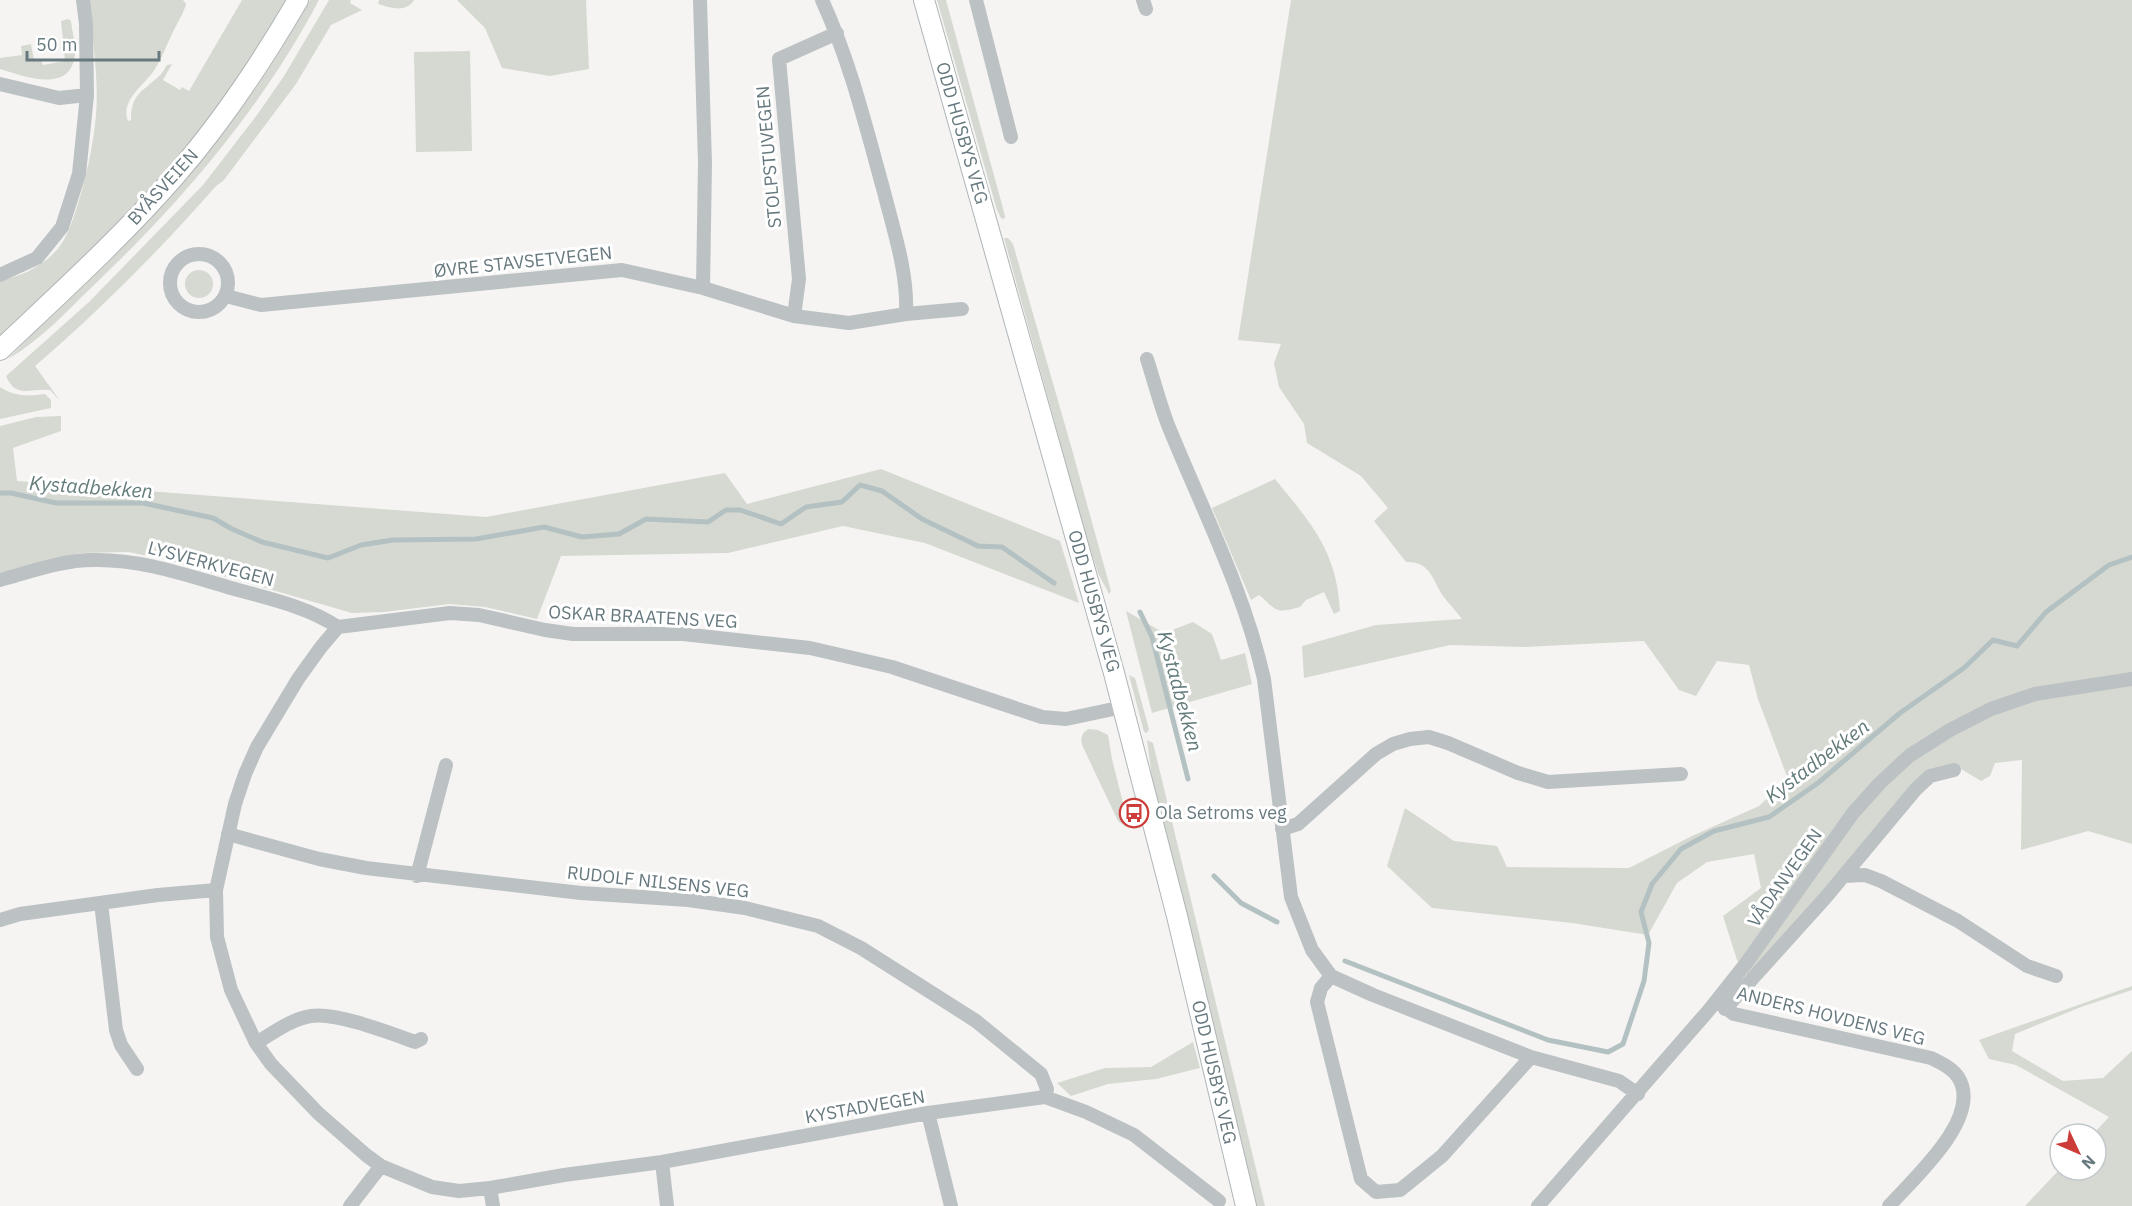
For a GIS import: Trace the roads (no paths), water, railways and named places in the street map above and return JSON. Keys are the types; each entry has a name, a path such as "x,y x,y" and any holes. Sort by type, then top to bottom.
{"street":[{"path":"0,275 38,258 62,227 79,174 87,95 86,24 83,0"},
{"name":"BYÅSVEIEN","path":"0,350 112,242 175,176 216,126 268,51 298,0"},
{"path":"700,0 705,163 703,288"},
{"path":"822,0 848,63 897,242 907,292 906,314"},
{"name":"ODD HUSBYS VEG","path":"924,0 1123,707 1177,916 1246,1206"},
{"path":"976,0 1011,137"},
{"name":"STOLPSTUVEGEN","path":"794,316 798,279 779,59 837,33"},
{"path":"0,84 59,98 87,95"},
{"path":"195,254 213,257 226,270 229,288 226,296 214,309 206,312 197,313 188,310 174,298 170,279 173,271 178,263 195,254"},
{"name":"ØVRE STAVSETVEGEN","path":"226,296 261,305 622,270 703,288 794,316 849,323 906,314 962,309"},
{"path":"1147,360 1168,423 1219,544 1257,646 1264,679 1291,897 1312,950 1331,976 1373,995 1531,1057 1620,1082 1638,1094"},
{"name":"LYSVERKVEGEN","path":"0,580 63,564 92,560 142,563 312,612 338,627"},
{"name":"OSKAR BRAATENS VEG","path":"338,627 450,613 479,615 545,630 573,633 683,634 810,648 892,667 1042,717 1066,719 1123,707"},
{"path":"338,627 298,679 257,747 245,774 228,834 216,890 217,937 231,990 256,1043 271,1065 318,1113 381,1166 350,1206"},
{"name":"VÅDANVEGEN","path":"1721,1005 1747,962 1853,813 1909,756 1950,730 1990,709 2035,694 2132,679"},
{"path":"1282,829 1298,824 1376,754 1393,744 1410,739 1429,737 1518,773 1548,782 1681,774"},
{"path":"417,876 446,765"},
{"name":"VÅDANVEGEN","path":"1538,1206 1638,1094 1844,876 1916,789 1930,776 1954,770"},
{"name":"RUDOLF NILSENS VEG","path":"228,834 319,859 417,876 581,893 688,900 744,908 818,926 854,944 976,1021 1041,1074 1047,1089 1045,1097"},
{"path":"1844,876 1865,875 1881,881 1958,921 2027,966 2056,976"},
{"path":"0,920 20,914 158,895 216,890"},
{"path":"101,903 116,1030 121,1045 137,1069"},
{"path":"1331,976 1322,988 1317,1002 1361,1179 1376,1192 1400,1190 1442,1156 1531,1057"},
{"name":"ANDERS HOVDENS VEG","path":"1721,1005 1734,1014 1931,1058 1953,1071 1962,1088 1959,1119 1946,1142 1889,1206"},
{"path":"256,1043 283,1026 312,1015 333,1017 415,1042 421,1039"},
{"name":"KYSTADVEGEN","path":"381,1166 432,1187 459,1191 490,1188 564,1174 662,1162 928,1113 1045,1097 1086,1112 1134,1135 1219,1202"},
{"path":"928,1113 951,1206"},
{"path":"662,1162 667,1206"},
{"path":"490,1188 493,1206"}],"waterway":[{"name":"Kystadbekken","path":"0,493 11,493 56,503 143,503 213,518 262,542 328,558 361,545 393,540 476,539 544,527 582,537 619,534 646,519 708,522 726,510 740,510 781,524 806,507 842,502 860,485 882,491 922,519 978,546 1002,547 1054,583"},
{"name":"Kystadbekken","path":"1345,961 1548,1040 1608,1052 1623,1044 1644,981 1649,943 1641,912 1652,884 1681,849 1714,831 1769,817 1818,783 1900,713 1964,668 1993,640 2017,646 2046,612 2109,565 2132,557"},
{"name":"Kystadbekken","path":"1140,612 1152,637 1188,779"},
{"name":"Kystadbekken","path":"1214,876 1241,903 1277,922"}],"place":[{"name":"Ola Setroms veg","path":"1134,813"}]}
